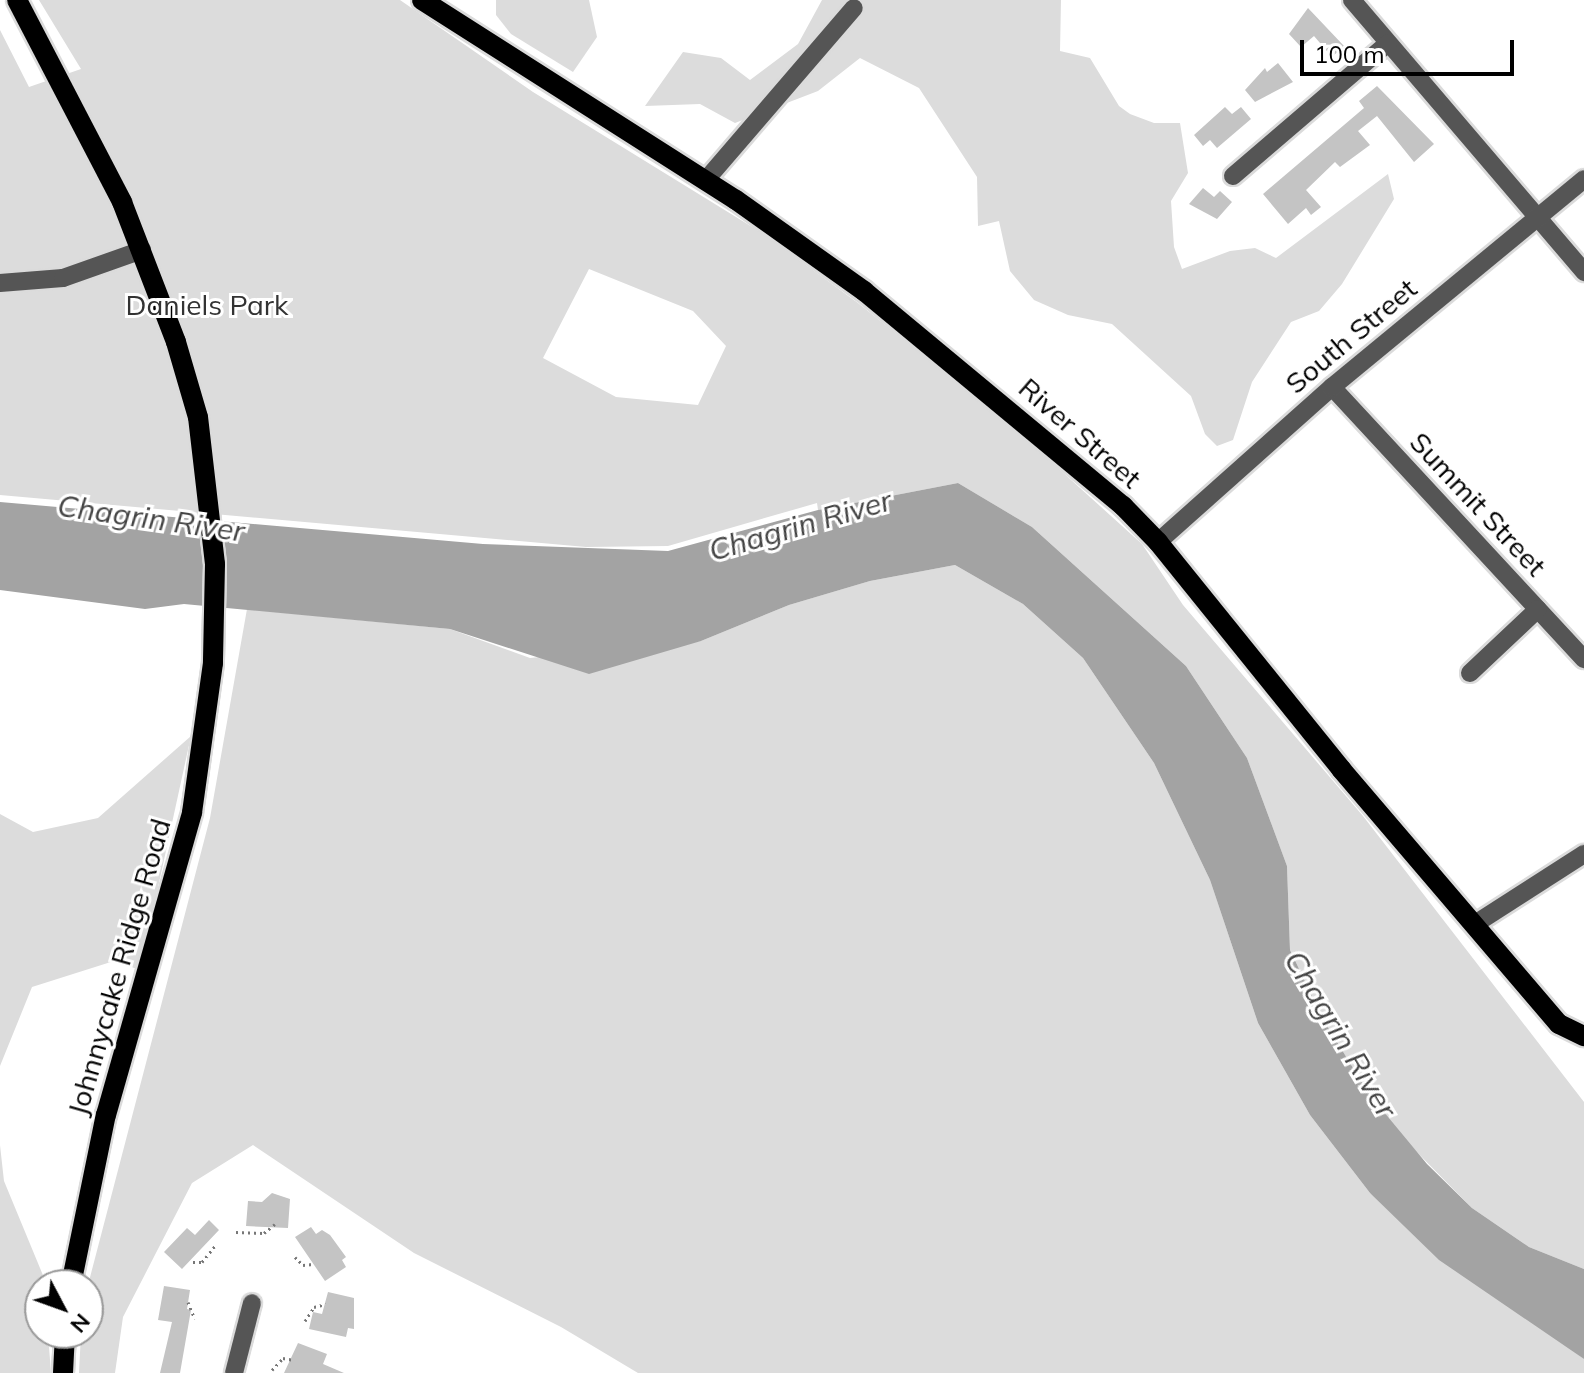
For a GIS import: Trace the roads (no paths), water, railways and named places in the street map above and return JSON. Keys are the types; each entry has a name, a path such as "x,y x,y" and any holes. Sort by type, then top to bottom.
{"main road":[{"name":"Johnnycake Ridge Road","path":"17,0 142,250 198,417 215,564 213,663 192,813 106,1114 74,1269"},
{"name":"River Street","path":"422,0 705,181 938,347 1158,542 1559,1024 1584,1036"},
{"path":"63,1373 64,1349"}],"street":[{"path":"1352,0 1584,272"},
{"path":"705,181 854,8"},
{"path":"1233,176 1388,43"},
{"name":"South Street","path":"1158,542 1332,387 1584,179"},
{"path":"0,283 63,278 142,250"},
{"name":"Summit Street","path":"1332,387 1584,659"},
{"path":"1470,673 1538,609"},
{"path":"1475,924 1584,854"},
{"path":"234,1373 252,1303"}],"water":[{"name":"Chagrin River","path":"958,483 1032,527 1186,666 1247,758 1287,866 1290,950 1323,1019 1369,1094 1427,1164 1472,1208 1529,1247 1584,1269 1584,1359 1439,1260 1370,1193 1310,1115 1258,1023 1210,880 1154,763 1083,658 1023,604 955,565 870,581 789,605 701,641 589,674 450,629 184,604 145,609 0,590 0,502 483,544 668,551 818,510"}],"park label":[{"name":"Daniels Park","path":"207,305"}]}
